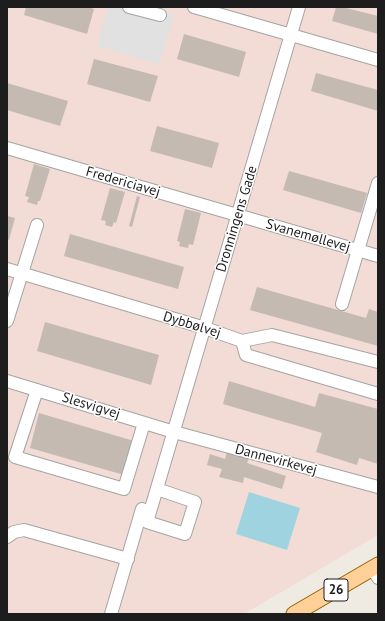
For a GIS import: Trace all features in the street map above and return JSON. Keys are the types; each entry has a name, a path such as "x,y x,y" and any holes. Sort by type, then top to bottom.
{"main road":[{"name":"26","path":"294,614 376,571"}],"lane":[{"path":"129,7 146,9 160,15"},
{"path":"194,7 378,60"},
{"name":"Dronningens Gade","path":"170,431 205,328 300,7"},
{"name":"Fredericiavej","path":"7,148 238,216"},
{"path":"342,304 378,183"},
{"name":"Svanemøllevej","path":"238,216 358,251 377,253"},
{"path":"7,321 37,225"},
{"name":"Dybbølvej","path":"7,270 205,328 242,341"},
{"path":"378,362 272,335 242,341 246,355 378,394"},
{"name":"Slesvigvej","path":"7,381 170,431"},
{"path":"37,390 15,458 124,489 144,423"},
{"path":"156,489 170,431"},
{"path":"111,614 170,431"},
{"name":"Dannevirkevej","path":"170,431 378,487"},
{"path":"7,537 14,532 24,530 128,559"}],"shaded area":[{"path":"7,7 378,7 378,535 244,614 7,614"},
{"path":"108,7 150,7 174,14 159,64 97,46"}],"water":[{"path":"249,492 300,508 287,550 236,534"}],"building":[{"path":"26,7 88,7 94,9 87,34 24,15"},
{"path":"336,7 342,7 378,16 378,34 332,21"},
{"path":"184,34 246,52 239,77 177,59"},
{"path":"94,59 158,76 150,102 87,84"},
{"path":"316,73 378,90 378,111 311,91"},
{"path":"7,83 68,101 60,126 7,110"},
{"path":"157,126 219,143 212,168 150,151"},
{"path":"34,164 50,169 40,201 38,201 37,205 27,202 29,197 25,196"},
{"path":"289,171 367,193 361,213 283,190"},
{"path":"110,188 125,192 116,223 114,222 112,227 105,225 106,221 101,220"},
{"path":"137,196 140,197 132,227 129,226"},
{"path":"185,209 201,213 193,245 189,244 188,248 179,246 180,242 177,241"},
{"path":"7,216 15,218 9,240 7,239"},
{"path":"70,234 184,267 178,289 64,256"},
{"path":"257,287 366,318 369,309 378,312 378,346 250,310"},
{"path":"45,322 159,355 151,385 37,351"},
{"path":"229,381 315,407 319,393 378,409 378,464 359,458 357,465 316,452 322,433 223,404"},
{"path":"39,413 134,441 124,475 30,448"},
{"path":"228,449 250,455 247,463 286,476 282,489 244,477 243,483 219,477 222,469 207,465 210,454 225,459"}]}
